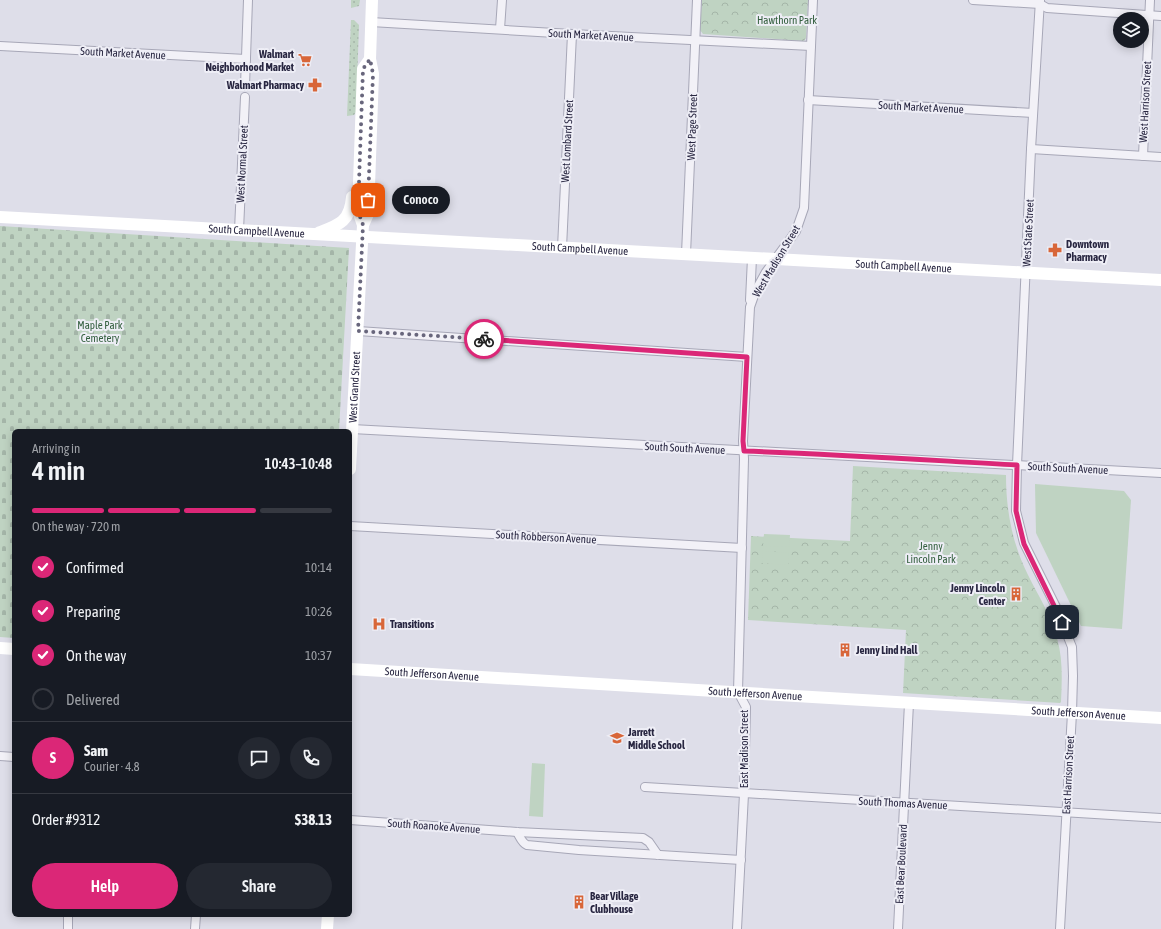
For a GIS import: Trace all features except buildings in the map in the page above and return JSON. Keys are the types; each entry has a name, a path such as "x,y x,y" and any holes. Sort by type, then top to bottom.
{"main road":[{"name":"West Grand Street","path":"352,429 363,231 368,214 373,74 370,59 372,0"},
{"name":"West Grand Street","path":"363,231 358,211 359,167 363,69 370,59"},
{"path":"315,234 338,225 347,217 352,206 354,176 359,167"},
{"name":"South Campbell Avenue","path":"0,217 315,234 363,231 562,248 1026,274 1161,280"},
{"path":"0,648 12,649"},
{"name":"South Jefferson Avenue","path":"352,669 1161,718"},
{"path":"327,929 328,917"}],"street":[{"path":"245,86 248,0"},
{"path":"500,29 502,0"},
{"name":"West Page Street","path":"686,254 697,0"},
{"name":"West Madison Street","path":"744,451 743,441 750,307 756,290 766,272 777,259 796,231 804,208 813,0"},
{"path":"973,0 1040,2 1047,8 1113,13"},
{"name":"West Harrison Street","path":"1149,16 1150,0"},
{"name":"West State Street","path":"1017,465 1031,149 1040,2"},
{"path":"1149,16 1161,16"},
{"name":"South Market Avenue","path":"371,22 811,46"},
{"name":"West Lombard Street","path":"562,248 572,34"},
{"name":"South Market Avenue","path":"0,46 246,60"},
{"name":"West Harrison Street","path":"1143,156 1148,48"},
{"name":"West Normal Street","path":"239,230 245,97"},
{"name":"South Market Avenue","path":"808,100 1033,113"},
{"path":"1031,149 1161,157"},
{"path":"750,307 752,258"},
{"path":"358,331 747,357"},
{"name":"South South Avenue","path":"352,429 1161,473"},
{"name":"East Madison Street","path":"737,929 744,794 746,707 738,692 744,451"},
{"name":"East Harrison Street","path":"1017,465 1016,511 1024,544 1056,607 1072,648 1072,713 1060,929"},
{"name":"South Robberson Avenue","path":"352,526 742,548"},
{"name":"East Bear Boulevard","path":"898,929 909,703"},
{"path":"0,756 12,756"},
{"name":"South Thomas Avenue","path":"645,787 1161,818"},
{"name":"South Roanoke Avenue","path":"352,820 517,832 643,838 651,844 658,855"},
{"path":"517,832 520,839 528,845 579,850 741,860"},
{"path":"68,917 68,929"},
{"path":"195,929 196,917"}],"green space":[{"path":"351,0 360,0 359,6 351,8"},
{"name":"Hawthorn Park","path":"702,0 808,0 806,38 804,41 703,34 700,30"},
{"path":"351,20 354,20 359,25 356,112 354,115 347,116"},
{"name":"Maple Park Cemetery","path":"0,226 349,248 339,429 12,429 12,638 0,637"},
{"name":"Jenny Lincoln Park","path":"853,466 1006,475 1007,501 1014,539 1022,563 1052,622 1059,646 1062,670 1060,703 903,693 906,630 748,620 751,536 850,541"},
{"path":"1035,484 1124,491 1131,500 1122,629 1081,626 1036,533"},
{"path":"764,534 790,535 789,547 763,546"},
{"path":"763,551 789,553 788,565 762,563"},
{"path":"532,763 545,764 543,817 529,816"}],"way so far":[{"path":"368,200 373,74 370,59 363,69 358,211 363,225 358,331 484,339"}],"place":[{"name":"Walmart Neighborhood Market","path":"305,60"},
{"name":"Walmart Pharmacy","path":"315,85"},
{"name":"Conoco","path":"368,200"},
{"name":"Downtown Pharmacy","path":"1055,250"},
{"name":"Jenny Lincoln Center","path":"1016,594"},
{"name":"Transitions","path":"379,624"},
{"name":"Jenny Lind Hall","path":"845,650"},
{"name":"Jarrett Middle School","path":"617,738"},
{"name":"Bear Village Clubhouse","path":"579,902"}],"route":[{"path":"484,339 747,357 743,441 744,451 789,452 1017,465 1016,511 1024,544 1062,622"}]}
